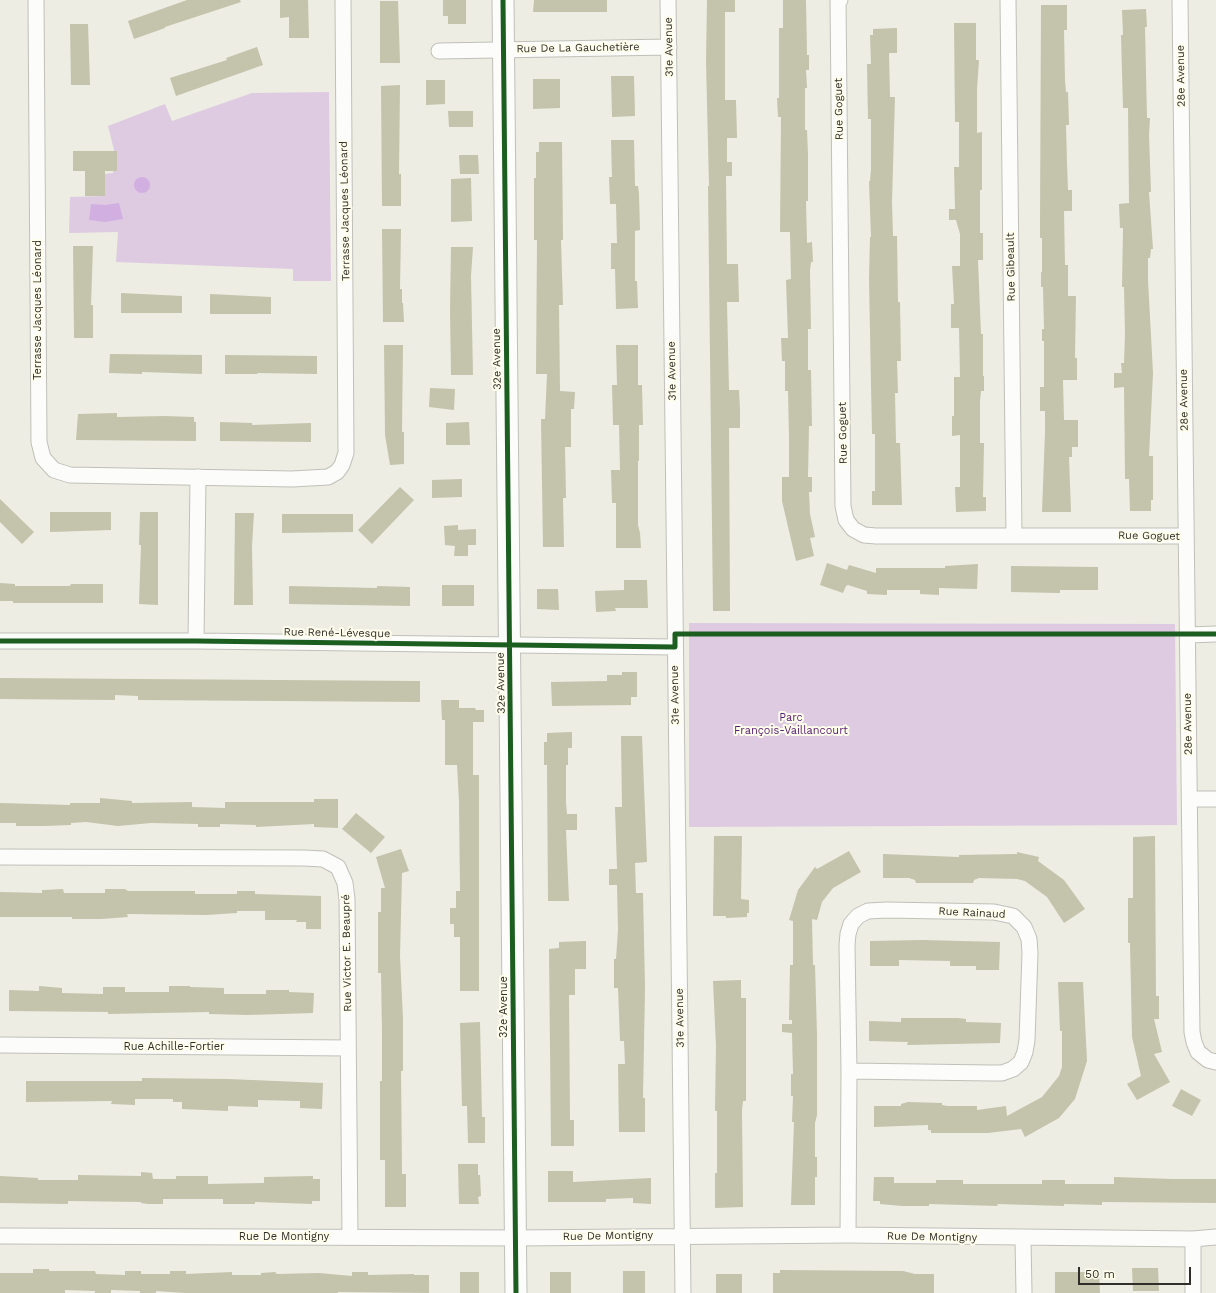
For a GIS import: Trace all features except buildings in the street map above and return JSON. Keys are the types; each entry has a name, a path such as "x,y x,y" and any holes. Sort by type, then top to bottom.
{"street":[{"name":"Terrasse Jacques Léonard","path":"36,0 39,442 44,458 54,470 70,475 313,479 328,477 337,472 344,459 346,432 344,0"},
{"name":"32e Avenue","path":"503,0 511,645 516,1293"},
{"name":"31e Avenue","path":"668,0 683,1293"},
{"name":"Rue Goguet","path":"839,0 843,506 846,520 852,529 864,535 876,536 1185,536"},
{"name":"Rue Gibeault","path":"1008,0 1014,535"},
{"name":"28e Avenue","path":"1180,0 1185,536 1190,799 1192,1032 1198,1052 1208,1060 1216,1062"},
{"name":"Rue De La Gauchetière","path":"439,51 669,47"},
{"path":"196,641 198,477"},
{"path":"1187,635 1216,634"},
{"name":"Rue René-Lévesque","path":"0,641 196,641 675,647"},
{"path":"1190,799 1216,799"},
{"name":"Rue Victor E. Beaupré","path":"0,857 304,858 324,859 338,866 345,883 347,899 350,1237"},
{"name":"Rue Rainaud","path":"848,1235 848,934 851,924 858,916 868,911 878,910 994,912 1013,916 1024,927 1029,939 1030,953 1027,1040 1026,1052 1021,1062 1013,1069 1002,1073 849,1071"},
{"name":"Rue Achille-Fortier","path":"0,1046 348,1048"},
{"name":"Rue De Montigny","path":"0,1236 516,1238 848,1235 1023,1239 1192,1239 1216,1237"},
{"path":"1023,1239 1024,1293"},
{"path":"1192,1239 1193,1293"}],"green space":[{"path":"329,92 331,281 293,281 293,269 116,262 118,232 69,233 70,197 104,196 105,174 113,173 114,150 108,126 165,104 172,121 252,93"},
{"name":"Parc François-Vaillancourt","path":"689,623 1175,624 1177,825 689,827"}],"shaded area":[{"path":"139,177 145,177 150,182 148,191 145,193 139,193 134,188 134,182"},
{"path":"119,203 123,219 105,222 89,220 91,204 105,205"}],"cycle path":[{"path":"503,0 516,1293"},
{"path":"0,641 196,641 675,647 675,634 1216,634"}]}
